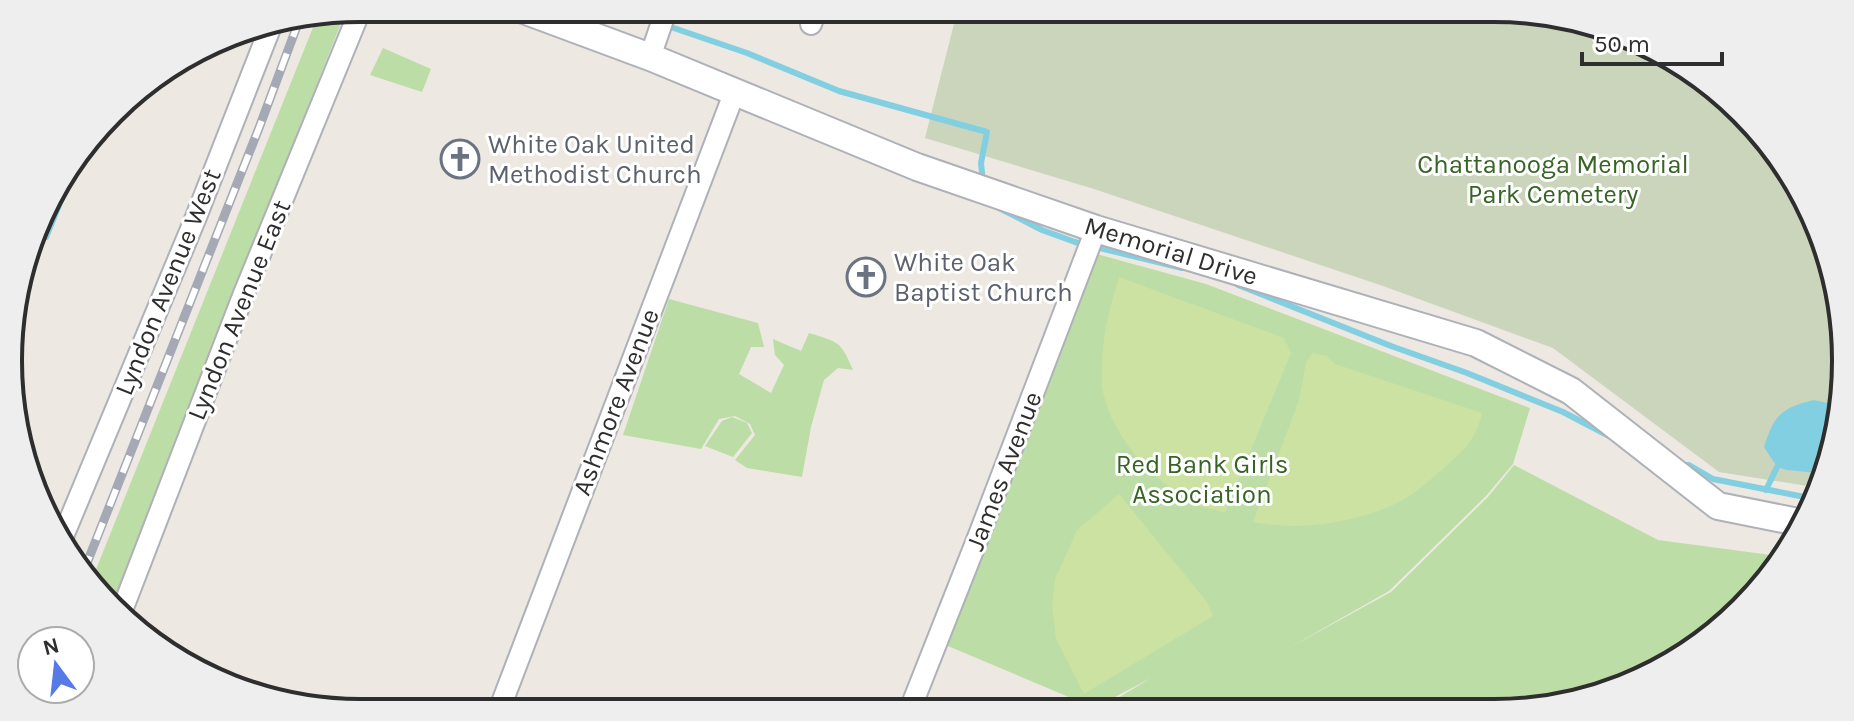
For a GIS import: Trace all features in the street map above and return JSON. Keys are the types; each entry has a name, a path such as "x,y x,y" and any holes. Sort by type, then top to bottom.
{"street":[{"name":"Lyndon Avenue East","path":"125,603 243,296 355,22"},
{"name":"Memorial Drive","path":"556,22 735,91 917,167 1096,229 1476,343 1571,391 1718,506 1792,521"},
{"path":"650,57 662,22"},
{"name":"Lyndon Avenue West","path":"66,528 196,217 267,36"},
{"name":"Ashmore Avenue","path":"503,699 735,91"},
{"name":"James Avenue","path":"914,699 1096,229"}],"green space":[{"name":"Chattanooga Memorial Park Cemetery","path":"954,22 1494,22 1560,29 1623,48 1682,79 1733,121 1775,172 1806,231 1825,294 1832,360 1825,427 1808,486 1719,472 1553,348 1383,286 1094,189 925,138"},
{"path":"341,23 117,595 95,571 314,25"},
{"path":"383,48 431,69 422,92 370,75"},
{"name":"Red Bank Girls Association","path":"1093,253 1206,284 1530,408 1513,464 1486,496 1389,591 1287,649 1391,592 1488,497 1514,465 1658,540 1771,555 1748,584 1717,615 1663,654 1602,681 1538,696 1494,699 1117,699 1151,678 1112,699 1074,699 948,646 946,635"},
{"path":"1119,277 1284,338 1291,353 1225,513 1194,503 1161,481 1136,455 1115,425 1102,386 1102,356"},
{"path":"669,299 758,323 764,347 751,347 739,374 771,393 784,365 775,355 773,339 801,351 809,333 833,341 845,353 853,370 838,368 824,380 802,477 747,468 735,460 755,435 750,424 735,416 719,419 701,449 623,435"},
{"path":"1313,353 1327,356 1335,364 1482,413 1473,438 1444,468 1411,495 1388,507 1317,525 1285,526 1253,522 1299,400 1306,362"},
{"path":"732,417 747,423 752,433 733,457 705,446 722,421"},
{"path":"1119,494 1207,602 1213,616 1084,694 1056,639 1052,606 1055,579 1077,530"}],"water":[{"path":"1814,400 1829,403 1813,473 1777,467 1764,447 1771,427 1780,414"}],"waterway":[{"path":"656,22 747,53 839,91 987,132 981,163 983,182"},
{"path":"999,208 1042,230 1075,242 1182,268"},
{"path":"46,237 53,220"},
{"path":"1238,285 1563,412 1609,436"},
{"path":"1766,490 1782,462"},
{"path":"1682,465 1689,465 1713,479 1803,497"}],"railway":[{"path":"88,561 296,29"}],"place":[{"name":"White Oak United Methodist Church","path":"460,159"},
{"name":"White Oak Baptist Church","path":"866,277"}]}
